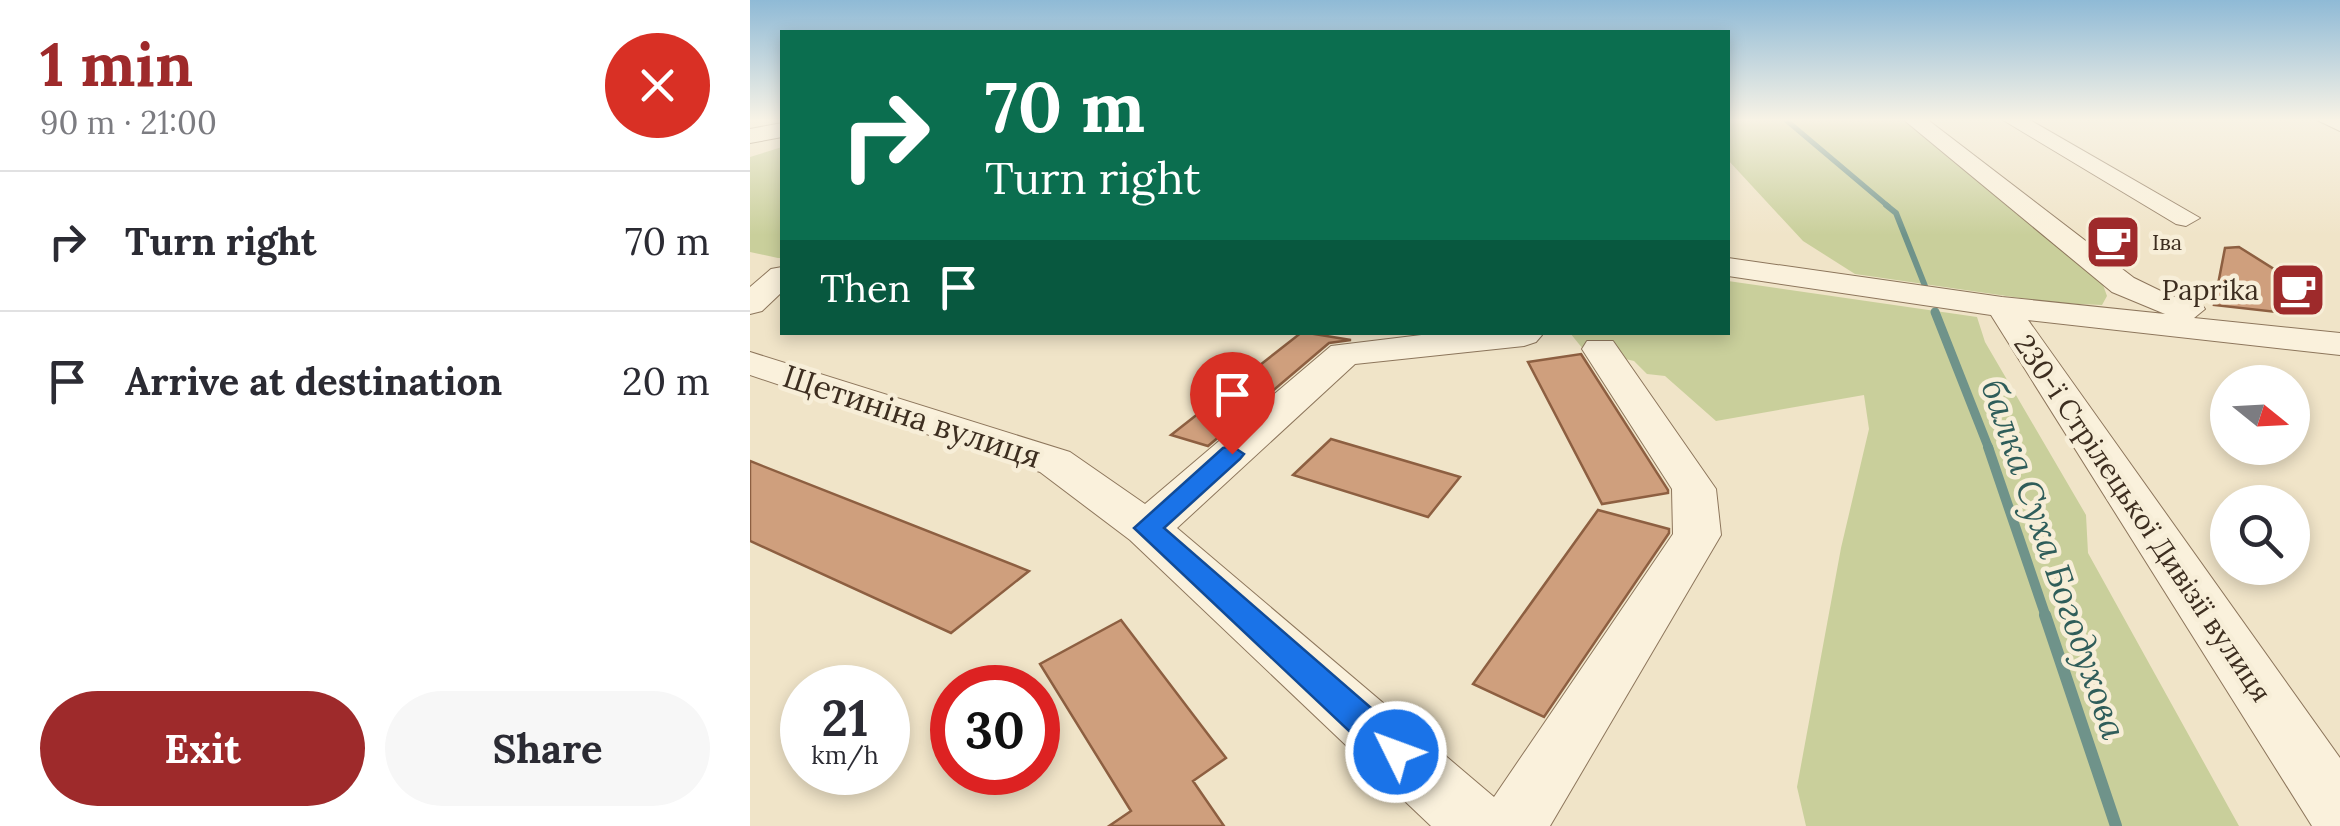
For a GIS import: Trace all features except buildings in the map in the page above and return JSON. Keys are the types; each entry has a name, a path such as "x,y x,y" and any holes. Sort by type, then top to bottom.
{"street":[{"path":"1964,159 2123,285 2162,304 2227,314"},
{"path":"2082,159 2186,218"},
{"path":"1730,266 2002,307"},
{"path":"763,312 780,280"},
{"name":"230-ї Стрілецької Дивізії вулиця","path":"2002,307 2340,344"},
{"name":"230-ї Стрілецької Дивізії вулиця","path":"2002,307 2340,812"},
{"path":"1147,528 1344,354 1524,335"},
{"path":"1513,826 1697,535 1694,489 1600,349"},
{"name":"Щетиніна вулиця","path":"750,364 1056,462 1147,528 1478,826"}],"green space":[{"path":"750,159 780,159 780,258 750,252"},
{"path":"1730,159 1957,159 2098,271 2107,296 2102,305 2055,303 1855,274 1803,241"},
{"path":"1730,281 1977,317 1985,342 2086,515 2088,553 2239,826 1806,826 1797,787 1841,548 1869,429 1864,395 1716,421 1665,376 1647,374 1634,361 1583,349 1572,335 1730,335"}],"waterway":[{"name":"балка Суха Богодухова","path":"1832,159 1889,207"},
{"name":"балка Суха Богодухова","path":"1886,205 1896,213 1925,286"},
{"name":"балка Суха Богодухова","path":"1935,312 1989,449"},
{"name":"балка Суха Богодухова","path":"1988,447 2046,617"},
{"name":"балка Суха Богодухова","path":"2045,615 2116,826"}],"place":[{"name":"Іва","path":"2113,242"},
{"name":"Paprika","path":"2298,290"}],"route":[{"path":"1232,454 1147,528 1396,752"}]}
